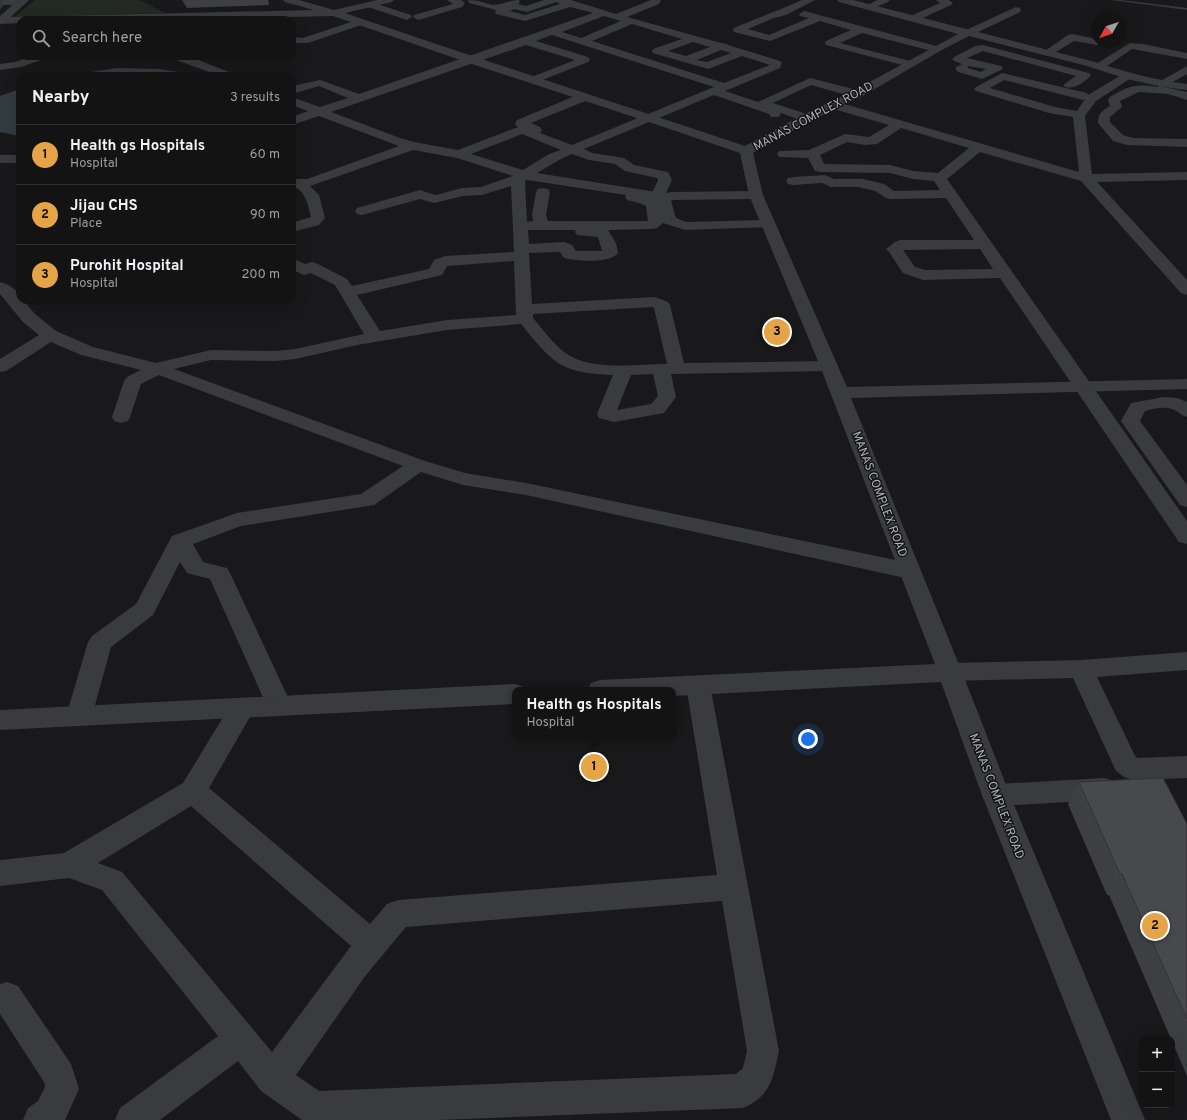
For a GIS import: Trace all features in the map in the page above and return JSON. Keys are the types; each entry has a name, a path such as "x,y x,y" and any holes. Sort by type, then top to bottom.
{"street":[{"path":"0,2 23,0"},
{"path":"0,20 23,0"},
{"path":"288,0 334,13 470,60 650,118 746,151"},
{"path":"288,16 334,13 389,0"},
{"path":"418,17 460,5 460,3 452,0"},
{"path":"473,0 472,1 494,8 521,0"},
{"path":"810,0 785,12 770,16 738,30 770,38 815,20"},
{"path":"842,0 1096,65 1127,76 1186,91"},
{"path":"869,7 885,0"},
{"path":"912,19 948,3 941,0"},
{"path":"362,211 420,194 434,199 462,192 482,191 520,181 554,157 576,147 776,66 776,64 744,54 688,40 623,19 595,6 561,2"},
{"path":"581,42 623,19 658,3"},
{"path":"371,5 407,17"},
{"path":"296,120 552,32 595,6"},
{"name":"MANAS COMPLEX ROAD","path":"1016,10 968,33 936,55 924,57 910,64 857,94 804,119 746,151 756,195 840,393 950,672 996,795 1128,1120"},
{"path":"785,12 815,20 862,29 936,55"},
{"path":"0,20 16,20"},
{"path":"296,40 304,40 360,22"},
{"path":"862,29 830,43 910,64"},
{"path":"734,31 749,36 716,47 686,60 708,66 744,54"},
{"path":"552,32 718,89 775,112 775,114 767,118"},
{"path":"1080,34 1091,36"},
{"path":"688,40 657,52 677,58 752,37 765,40"},
{"path":"1048,53 1072,37 1091,41"},
{"path":"526,41 584,59 533,80"},
{"path":"1096,65 1130,46 1143,46 1187,56"},
{"path":"1034,77 958,59 979,48 984,48 1085,75 1073,89 1048,109"},
{"path":"1096,65 1117,48"},
{"path":"539,58 558,51"},
{"path":"744,54 714,67 715,69 744,78"},
{"path":"0,67 17,65 32,60"},
{"path":"188,60 220,72"},
{"path":"949,63 974,70"},
{"path":"962,67 962,70 982,76 1000,69 1073,89 1089,103 1112,111"},
{"path":"1163,84 1187,69"},
{"path":"1090,82 1073,89 1002,76 980,89 1048,109 1089,103 1127,76"},
{"path":"804,119 763,103 810,82 857,94"},
{"path":"296,89 320,83 359,98"},
{"path":"1186,91 1149,89 1131,90 1114,100 1116,107 1104,116 1104,123 1118,138 1132,142 1187,142"},
{"path":"520,181 650,195 658,194 665,180 663,176 630,168 620,161 589,156 576,147 521,123 584,97"},
{"path":"296,102 319,112 412,146 465,152 506,165"},
{"path":"1089,103 1086,178 1187,290"},
{"path":"834,105 889,127 978,147 1086,178 1187,176"},
{"path":"784,114 804,119"},
{"path":"784,154 813,154 818,149 845,138 865,141 872,140 889,127"},
{"path":"465,152 522,130 576,147"},
{"path":"704,137 751,138 773,136"},
{"path":"495,140 511,147"},
{"path":"296,183 310,182 412,146"},
{"path":"793,181 823,173 890,169 921,176 942,177 978,147"},
{"path":"465,152 543,192 643,199 653,204 656,222 652,225 541,225 521,229"},
{"path":"813,154 827,182 863,183 865,185 879,187 892,195 950,194"},
{"path":"0,159 16,159"},
{"path":"921,176 931,195"},
{"path":"942,177 940,179 950,194 978,256 1004,273 1187,537"},
{"path":"520,181 525,314 548,346 558,356 571,364 596,369 624,370 829,366"},
{"path":"296,183 312,195 318,218 314,222 296,227"},
{"path":"541,225 539,215 543,192"},
{"path":"756,195 672,196 666,198 664,201 669,220 686,226 768,224"},
{"path":"348,292 436,272 440,263 445,261 564,247 567,248 569,255 573,256 606,255 610,253 608,243 602,233 599,232 521,229"},
{"path":"978,256 1004,273"},
{"path":"296,265 304,270 312,267 342,282 375,337"},
{"path":"0,287 16,299"},
{"path":"121,416 133,381 170,364 211,355 276,356 295,354 447,324 525,314 655,302 662,305 669,369 667,397 657,409 614,416 606,414 624,370"},
{"path":"22,304 29,318 50,336 87,351 158,369 418,465 463,478 526,489 910,571"},
{"path":"0,367 50,336"},
{"path":"840,393 1086,392 1186,386"},
{"path":"1086,392 1134,414"},
{"path":"1187,411 1182,406 1170,402 1160,402 1138,407 1130,421 1187,500"},
{"path":"78,716 100,642 145,609 180,541 237,520 367,500 418,465"},
{"path":"180,541 195,568 219,573 279,706"},
{"path":"659,687 950,672 1081,669 1187,661"},
{"path":"1081,669 1125,764 1133,769 1187,767"},
{"path":"69,865 112,881 273,1079 314,1108 743,1091 757,1077 763,1051 698,685"},
{"path":"0,720 512,694"},
{"path":"0,873 69,865 193,791 242,708"},
{"path":"996,795 1156,787 1165,793"},
{"path":"193,791 372,945"},
{"path":"273,1079 355,965 398,914 734,887"},
{"path":"7,998 59,1076 62,1089 51,1118"},
{"path":"132,1120 241,1040"}],"shaded area":[{"path":"35,0 139,0 166,13 16,16 14,17"},
{"path":"116,68 159,69 178,72 92,72"},
{"path":"16,90 16,135 0,132 0,96"}],"building":[{"path":"1163,778 1187,824 1187,1019 1079,782"}],"waterway":[{"path":"1113,0 1187,9"}],"place":[{"name":"Purohit Hospital","path":"777,332"},
{"name":"Health gs Hospitals","path":"594,767"},
{"name":"Jijau CHS","path":"1155,926"}]}
